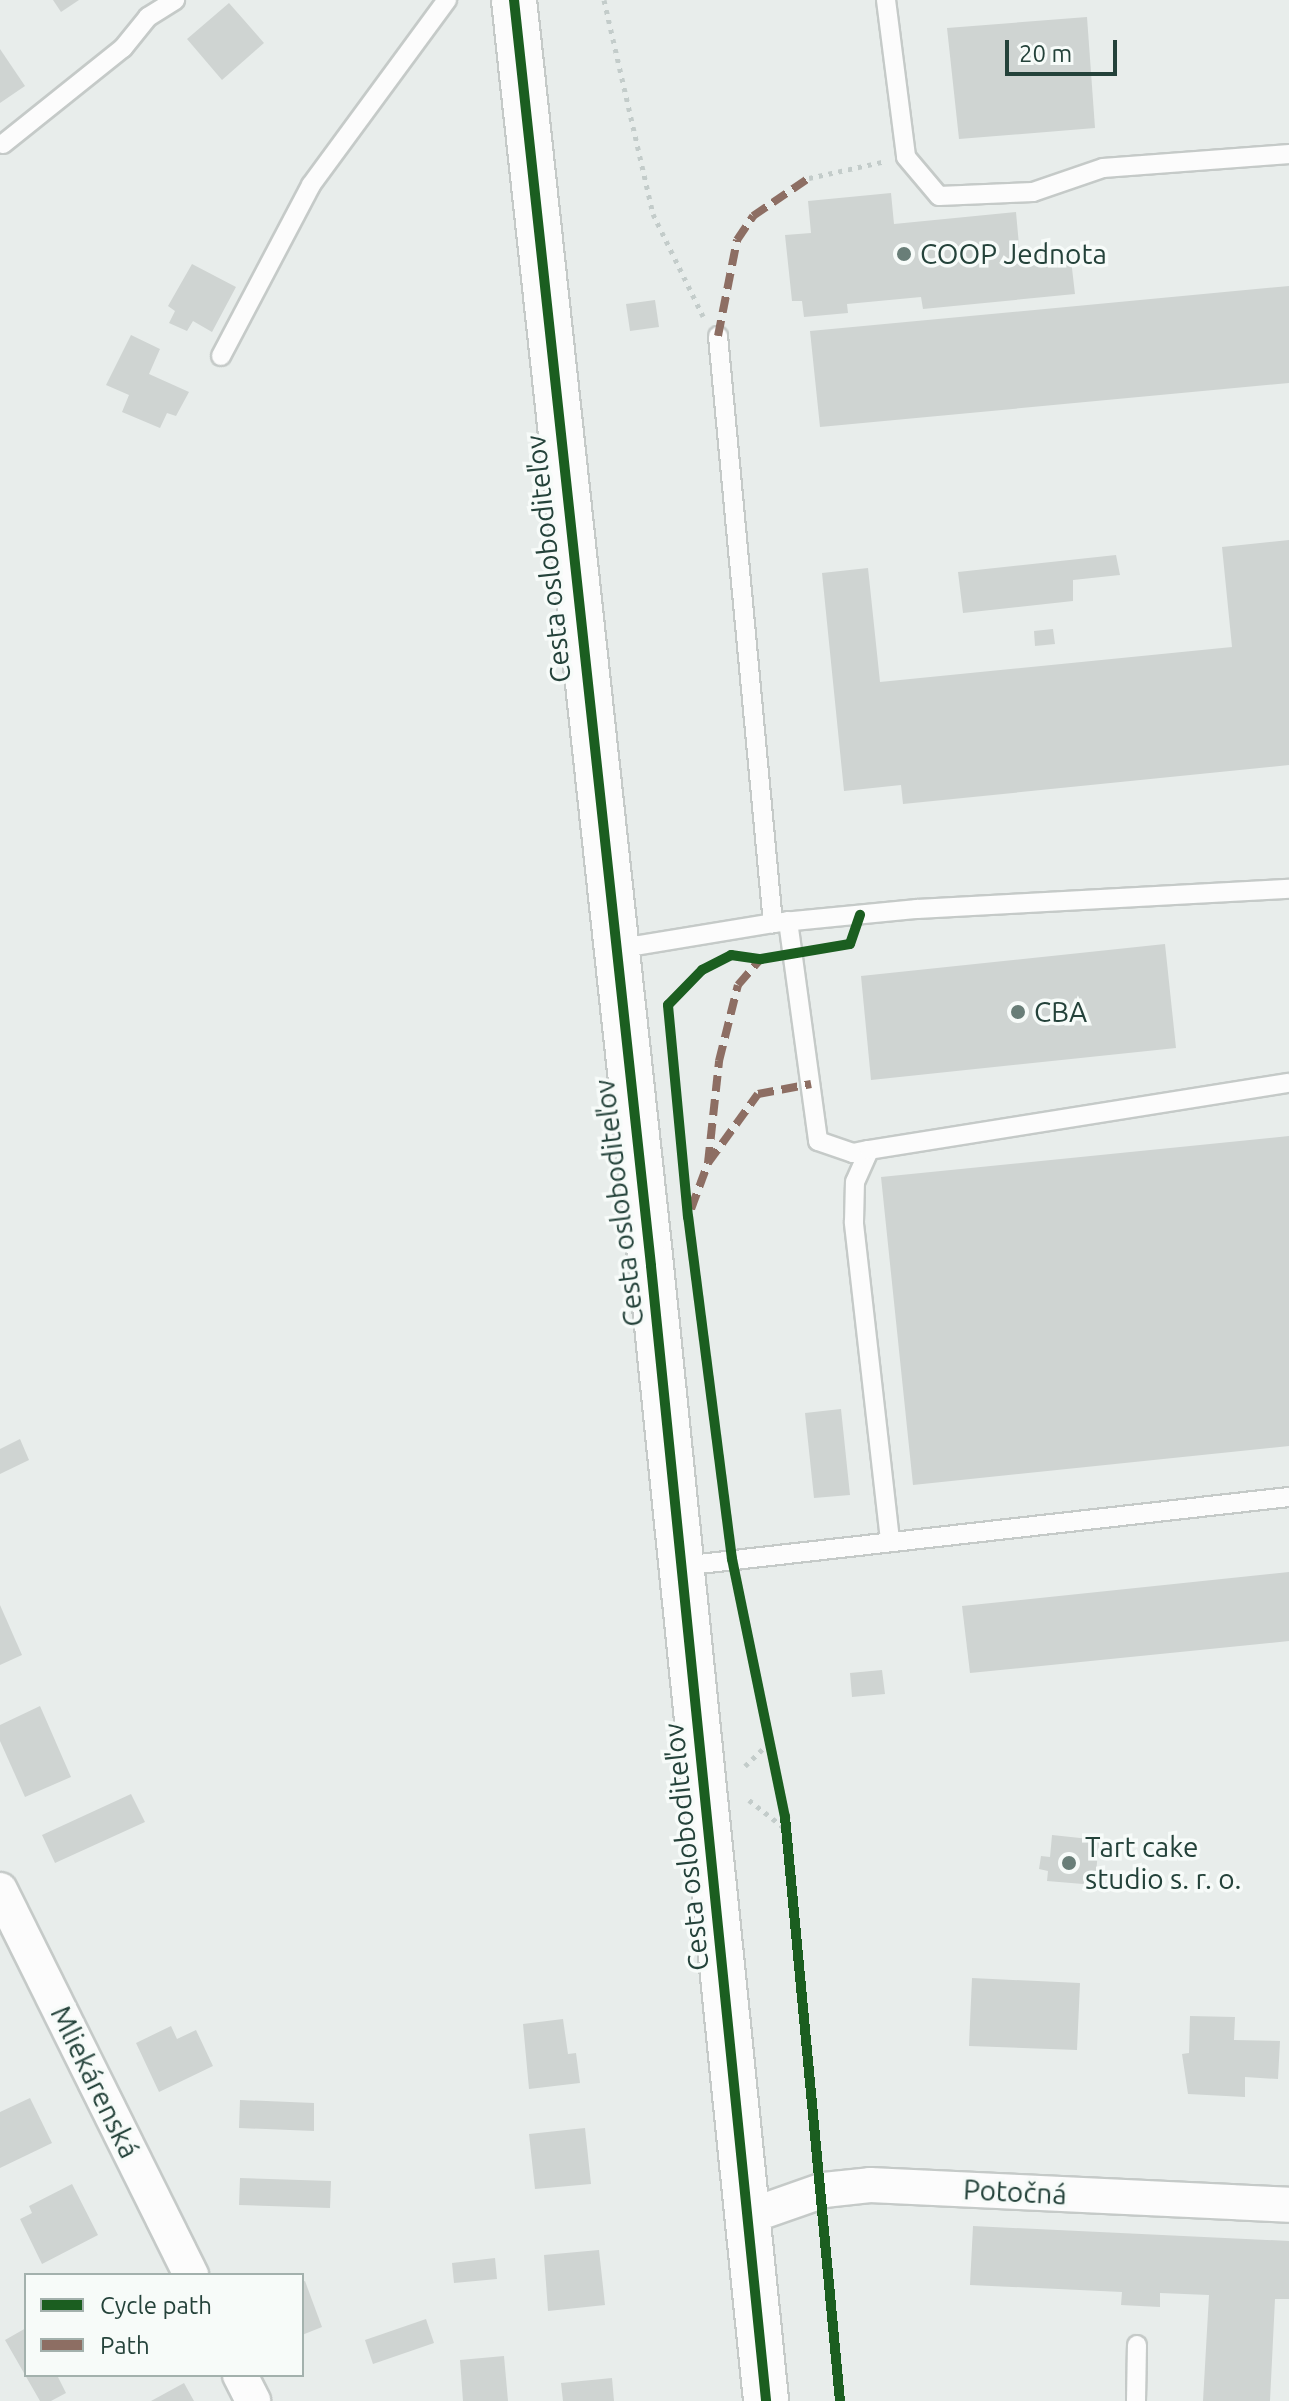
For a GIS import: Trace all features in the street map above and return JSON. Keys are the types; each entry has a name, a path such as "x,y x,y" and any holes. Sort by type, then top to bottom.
{"main road":[{"name":"Cesta osloboditeľov","path":"514,0 613,949 682,1566 766,2401"}],"street":[{"name":"Mliekárenská","path":"0,1890 190,2273"},
{"name":"Potočná","path":"747,2217 824,2190 870,2185 1289,2205"},
{"path":"241,2377 253,2401"}],"lane":[{"path":"3,144 123,48 148,17 175,0"},
{"path":"221,356 311,185 447,0"},
{"path":"886,0 906,157 939,196 1033,192 1103,168 1289,154"},
{"path":"718,336 780,922 818,1141 853,1153 1289,1083"},
{"path":"613,949 780,922 1289,889"},
{"path":"869,1150 855,1182 854,1222 890,1540"},
{"path":"682,1566 1289,1497"},
{"path":"1136,2401 1137,2345"}],"path":[{"path":"604,0 653,214 690,298 718,336"},
{"path":"809,178 906,157"},
{"path":"767,1727 773,1757"},
{"path":"745,1766 770,1742"},
{"path":"749,1800 787,1830"},
{"path":"782,1802 788,1845"}],"building":[{"path":"53,0 79,0 61,12"},
{"path":"229,3 264,43 222,80 187,39"},
{"path":"1087,17 1095,128 959,139 947,28"},
{"path":"0,49 25,86 0,103"},
{"name":"COOP Jednota","path":"891,193 894,224 1016,212 1020,256 1070,251 1075,294 923,309 921,297 847,304 848,313 804,317 802,301 792,301 785,235 811,233 808,201"},
{"path":"192,264 236,287 212,332 193,321 187,331 169,323 175,311 168,306"},
{"path":"1289,286 1289,383 820,427 810,331"},
{"path":"655,300 659,327 630,331 626,304"},
{"path":"131,335 160,349 149,374 189,392 176,416 167,413 160,428 122,412 129,395 106,385"},
{"path":"1289,540 1289,765 903,804 901,785 844,791 822,573 868,568 880,682 1232,647 1222,547"},
{"path":"1116,555 1120,575 1073,580 1073,601 963,613 958,572"},
{"path":"1053,629 1055,644 1035,646 1034,631"},
{"name":"CBA","path":"1165,944 1176,1048 871,1080 861,976"},
{"path":"1289,1136 1289,1446 913,1485 881,1177"},
{"path":"841,1409 850,1495 814,1498 805,1413"},
{"path":"20,1439 29,1460 0,1474 0,1449"},
{"path":"1289,1572 1289,1641 970,1673 962,1606"},
{"path":"0,1605 22,1655 0,1665"},
{"path":"882,1670 885,1694 852,1697 850,1673"},
{"path":"40,1706 71,1777 25,1797 0,1741 0,1725"},
{"path":"131,1794 145,1822 55,1863 42,1835"},
{"name":"Tart cake studio s. r. o.","path":"1052,1835 1099,1840 1095,1885 1047,1881 1048,1871 1039,1869 1041,1856 1050,1857"},
{"path":"972,1978 1080,1983 1077,2050 969,2046"},
{"path":"1190,2016 1235,2017 1234,2040 1280,2041 1278,2079 1245,2077 1245,2097 1188,2094 1182,2054 1189,2053"},
{"path":"563,2019 568,2054 576,2053 580,2083 529,2089 523,2024"},
{"path":"171,2026 177,2039 196,2030 213,2066 159,2092 136,2043"},
{"path":"30,2098 52,2143 0,2168 0,2112"},
{"path":"240,2100 314,2103 314,2131 239,2128"},
{"path":"585,2128 591,2184 535,2189 529,2134"},
{"path":"240,2178 331,2181 330,2208 239,2205"},
{"path":"72,2184 98,2235 42,2264 20,2219 32,2213 29,2206"},
{"path":"973,2226 1289,2241 1289,2299 1275,2299 1270,2401 1203,2401 1209,2295 1160,2293 1160,2307 1121,2305 1122,2292 970,2285"},
{"path":"599,2250 605,2305 548,2311 544,2255"},
{"path":"495,2258 497,2279 454,2283 452,2263"},
{"path":"304,2281 322,2327 304,2334"},
{"path":"426,2319 434,2343 373,2364 365,2340"},
{"path":"24,2329 24,2373 5,2340"},
{"path":"504,2356 508,2401 463,2401 460,2360"},
{"path":"26,2377 58,2377 66,2393 51,2401 40,2401"},
{"path":"612,2378 614,2401 563,2401 561,2383"},
{"path":"184,2383 194,2401 151,2401"}],"marked path":[{"path":"718,336 737,240 753,216 809,178"},
{"path":"708,1163 719,1061 738,985 761,959"},
{"path":"691,1209 708,1163 758,1094 811,1084"}],"cycle path":[{"path":"514,0 651,1266 766,2401"},
{"path":"840,2401 785,1817 732,1559 688,1217 668,1005 702,970 731,955 761,959 850,944 860,915"}],"place":[{"name":"COOP Jednota","path":"904,254"},
{"name":"CBA","path":"1018,1012"},
{"name":"Tart cake studio s. r. o.","path":"1069,1863"}]}
